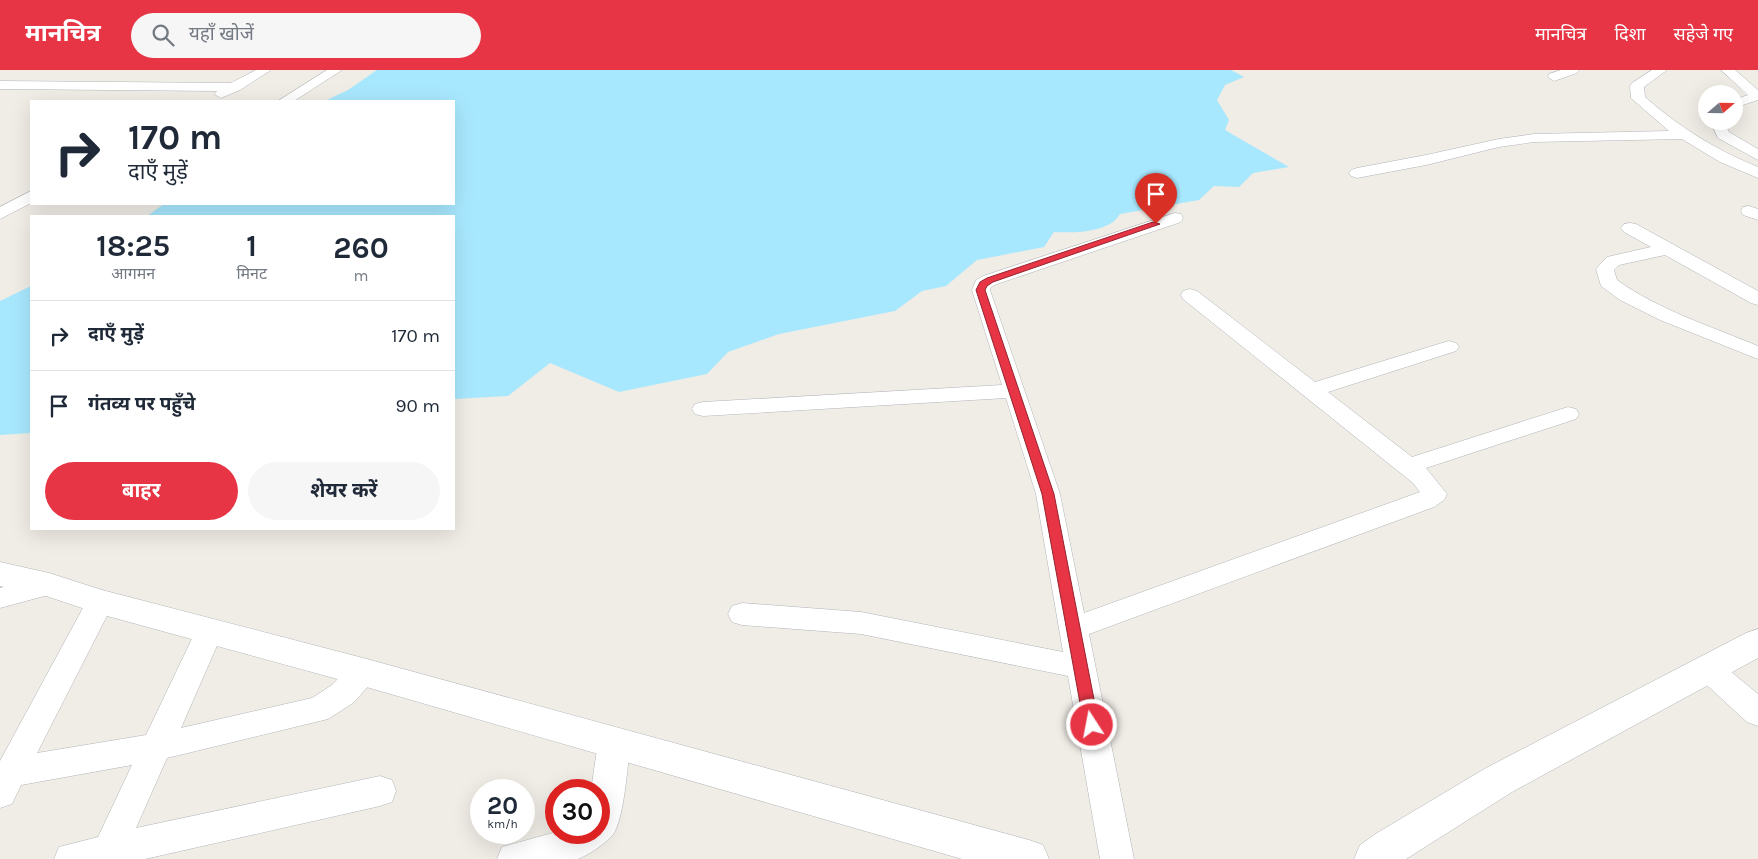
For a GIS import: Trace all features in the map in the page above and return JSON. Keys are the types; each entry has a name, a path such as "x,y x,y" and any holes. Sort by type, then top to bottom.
{"street":[{"path":"210,100 265,70"},
{"path":"287,100 336,70"},
{"path":"1554,77 1573,70"},
{"path":"1660,70 1637,86 1638,98 1684,136 1711,152 1758,173"},
{"path":"1727,70 1757,96 1743,101"},
{"path":"0,84 235,87"},
{"path":"1721,130 1723,135 1758,155"},
{"path":"1357,173 1426,160 1499,143 1534,138 1684,136"},
{"path":"0,214 30,197"},
{"path":"1117,859 1048,494 981,290 983,284 990,280 1175,218"},
{"path":"1630,228 1758,299"},
{"path":"1666,249 1613,261 1605,269 1608,282 1627,296 1667,316 1758,353"},
{"path":"1073,628 1425,501 1435,494 1422,477 1190,295"},
{"path":"1312,390 1449,347"},
{"path":"703,409 1014,391"},
{"path":"1408,466 1568,414"},
{"path":"0,574 49,585 100,602 363,672 1029,859"},
{"path":"0,598 49,585"},
{"path":"5,782 100,602"},
{"path":"742,614 861,623 1080,667"},
{"path":"107,855 209,632"},
{"path":"1374,859 1391,846 1499,780 1758,642"},
{"path":"1708,669 1758,713"},
{"path":"5,782 317,710 331,705 363,672"},
{"path":"610,779 614,743"},
{"path":"71,859 107,855 380,791"},
{"path":"514,859 573,844"}],"water":[{"path":"377,70 1231,70 1244,77 1225,85 1217,100 1229,120 1225,130 1289,167 1253,173 1239,187 1214,186 1199,200 1120,214 1108,225 1100,228 1081,232 1054,232 1044,247 977,260 946,286 922,291 895,311 779,334 728,352 707,374 619,392 550,363 508,396 455,399 455,215 148,215 163,205 455,205 455,100 327,100 348,90"},
{"path":"30,286 30,433 0,435 0,301"}],"route":[{"path":"1092,725 1048,494 981,290 983,284 990,280 1156,224"}]}
